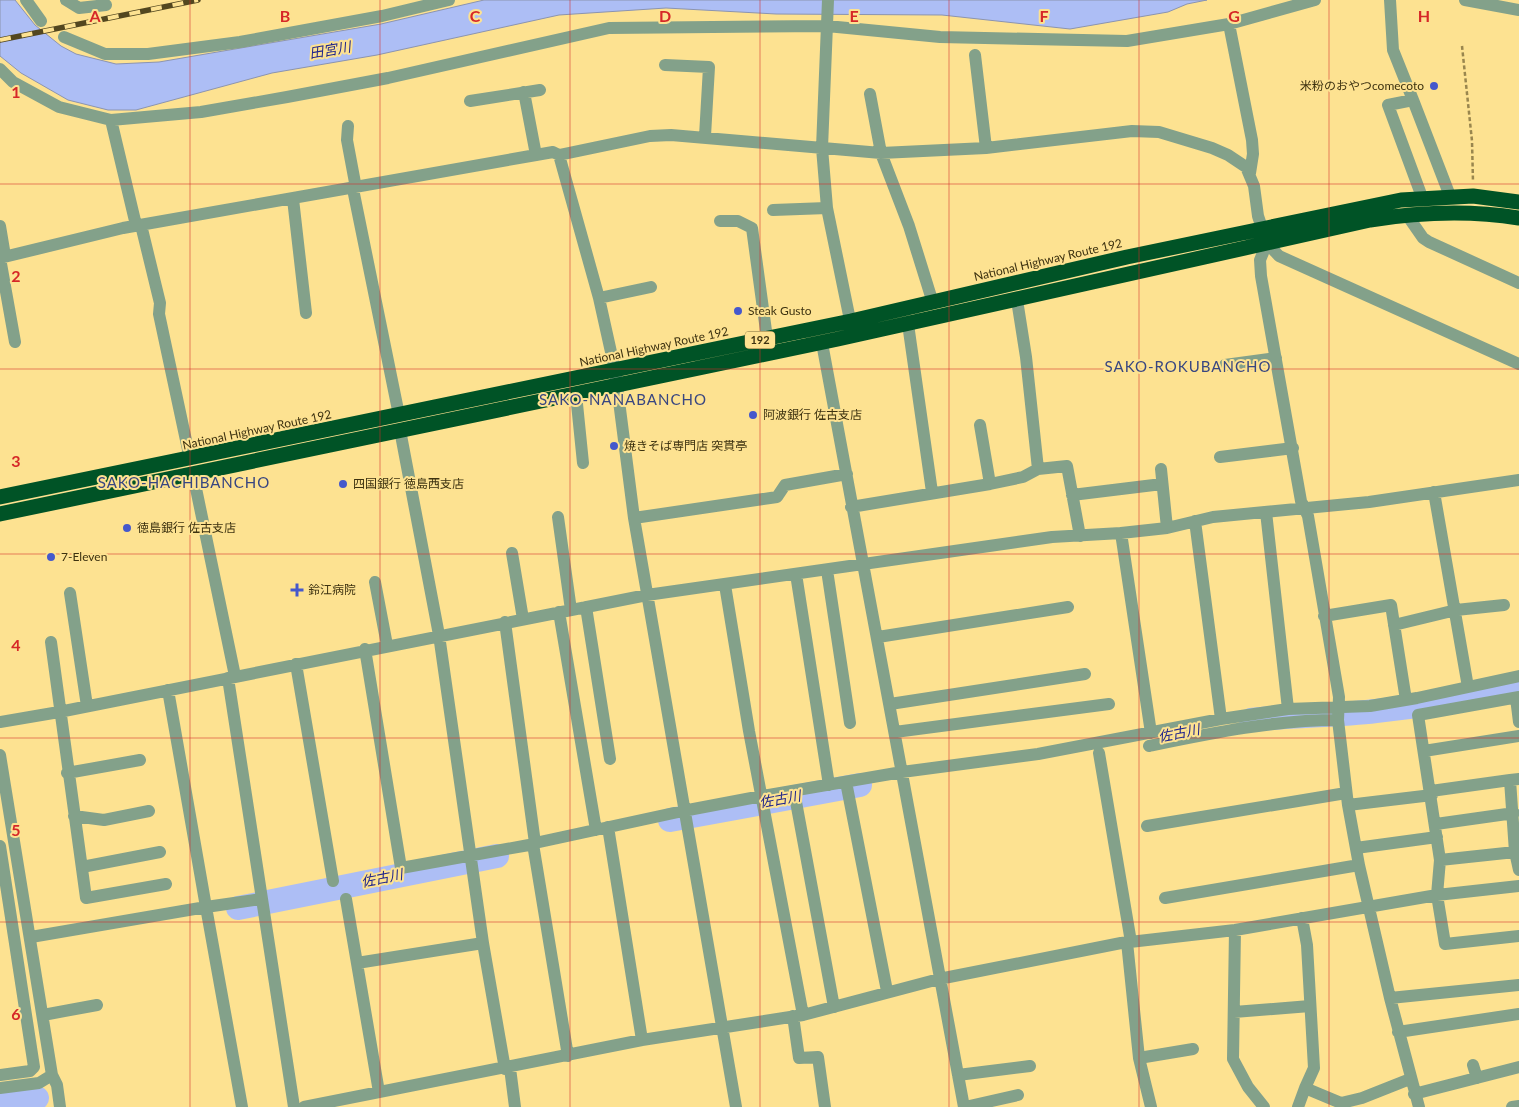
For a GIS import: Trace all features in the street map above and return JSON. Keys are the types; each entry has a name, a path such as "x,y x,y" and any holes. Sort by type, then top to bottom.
{"highway":[{"name":"National Highway Route 192","path":"0,514 192,466 400,422 615,378 822,343 1017,300 1401,200 1422,197 1473,196 1519,202"},
{"name":"National Highway Route 192","path":"400,422 576,394 615,378 767,338 933,303 1127,257 1407,215 1476,212 1519,218"},
{"name":"National Highway Route 192","path":"0,497 192,466"}],"street":[{"path":"26,0 41,21"},
{"path":"66,0 79,8 106,5"},
{"path":"64,37 105,54 148,54 240,42 382,16 449,0"},
{"path":"828,0 822,148 827,208 850,320"},
{"path":"0,69 13,82 59,107 111,120 201,112 287,97 388,78 609,28 827,24 940,37 1127,41 1229,24 1314,0"},
{"path":"1390,0 1393,50 1450,196"},
{"path":"1465,0 1519,10"},
{"path":"1229,24 1252,140 1253,154 1250,173"},
{"path":"975,55 986,148"},
{"path":"665,65 709,68 705,136"},
{"path":"470,100 540,90"},
{"path":"524,92 536,155"},
{"path":"870,94 880,153 909,226 933,303"},
{"path":"1413,100 1388,105 1422,197"},
{"path":"111,120 160,303 159,314 192,466 231,677 261,885 261,902 294,1107"},
{"path":"348,126 347,140 354,188 439,635 483,943 515,1107"},
{"path":"2,257 138,225 553,152 559,155 650,136 705,136 880,153 986,148 1132,131 1159,132 1186,139 1228,155 1246,167 1250,173 1264,236 1260,260 1261,276 1304,508 1308,516 1339,697 1338,713 1347,799 1368,906 1398,1032 1419,1107"},
{"path":"559,155 599,298 615,378 634,518 736,1107"},
{"path":"293,199 306,313"},
{"path":"773,210 827,208"},
{"path":"1407,215 1429,242 1519,283"},
{"path":"720,221 738,221 752,228 767,338"},
{"path":"0,226 2,257 16,342"},
{"path":"1264,236 1279,256 1519,364"},
{"path":"599,298 651,287"},
{"path":"1017,300 1026,357 1038,468"},
{"path":"908,324 932,492"},
{"path":"822,343 847,474 851,507 865,564 939,979 965,1107 1018,1095"},
{"path":"1225,365 1276,358"},
{"path":"576,394 583,463"},
{"path":"980,425 990,484"},
{"path":"1220,457 1293,448"},
{"path":"851,507 932,492 990,484 1023,477 1038,468 1067,466 1080,536"},
{"path":"1161,468 1167,528"},
{"path":"634,518 778,497 785,485 847,474"},
{"path":"0,722 59,712 387,645 647,595 1052,537 1167,528 1213,517 1304,508 1519,480"},
{"path":"1072,495 1162,484"},
{"path":"1434,492 1468,687"},
{"path":"1266,512 1288,708"},
{"path":"558,518 565,611 642,1040"},
{"path":"1195,522 1221,719"},
{"path":"1121,533 1151,733"},
{"path":"512,553 522,619"},
{"path":"827,570 850,723"},
{"path":"796,574 829,785"},
{"path":"375,582 387,645"},
{"path":"725,585 763,800 798,1016 799,1058 818,1056 825,1107"},
{"path":"70,593 87,706"},
{"path":"1324,616 1391,605 1406,700"},
{"path":"1394,626 1456,610 1504,605"},
{"path":"586,607 610,760"},
{"path":"878,637 1068,607"},
{"path":"505,622 534,846 568,1056"},
{"path":"50,642 86,898 166,884"},
{"path":"365,650 401,868 471,860 684,814 795,795 829,785 847,786 1038,754 1221,719 1288,708 1338,713"},
{"path":"296,664 333,881"},
{"path":"890,704 1085,674"},
{"path":"1149,746 1244,727 1306,720 1519,676"},
{"path":"168,690 242,1107"},
{"path":"1519,722 1517,697 1418,715 1440,860 1437,895 1445,944 1519,936"},
{"path":"895,732 1109,704"},
{"path":"1424,751 1519,736"},
{"path":"1098,753 1129,942 1140,1058 1150,1107"},
{"path":"0,755 2,778 31,937 52,1075 57,1085 60,1107"},
{"path":"67,773 140,760"},
{"path":"1147,826 1347,799 1431,793 1514,779 1515,852 1519,870"},
{"path":"847,786 887,991"},
{"path":"795,795 834,1007"},
{"path":"74,816 104,820 149,811"},
{"path":"1356,848 1514,813"},
{"path":"0,846 34,1067 30,1071 0,1076"},
{"path":"82,867 160,852"},
{"path":"1440,860 1515,852"},
{"path":"1165,898 1359,865"},
{"path":"304,1107 642,1040 798,1016 887,991 939,979 1129,942 1235,930 1437,895 1519,886"},
{"path":"346,899 379,1092"},
{"path":"31,937 261,902"},
{"path":"1298,1107 1314,1068 1307,946 1302,918"},
{"path":"1235,930 1233,1059 1248,1087 1264,1107"},
{"path":"357,963 483,943"},
{"path":"1390,998 1519,984"},
{"path":"43,1015 98,1005"},
{"path":"1234,1012 1310,1006"},
{"path":"1398,1032 1519,1014"},
{"path":"1140,1058 1193,1049"},
{"path":"1473,1065 1477,1078"},
{"path":"958,1076 1030,1066"},
{"path":"1414,1094 1519,1067"},
{"path":"0,1088 39,1083 52,1075"},
{"path":"1305,1088 1341,1103 1362,1098 1410,1079"},
{"path":"1512,1107 1519,1106"}],"path":[{"path":"1462,46 1472,142 1473,196"}],"water":[{"name":"田宮川","path":"0,0 15,0 35,25 61,46 76,54 116,64 159,62 381,24 484,0 1207,0 1187,4 1168,12 1070,29 942,15 776,14 666,8 559,15 377,55 272,73 136,110 108,110 68,100 21,73 0,56"}],"waterway":[{"name":"佐古川","path":"1251,720 1394,709 1466,698 1519,687"},
{"name":"佐古川","path":"670,820 860,785"},
{"name":"佐古川","path":"238,908 497,856"},
{"name":"佐古川","path":"0,1102 37,1098"}],"railway":[{"path":"0,40 198,0"}],"place":[{"name":"米粉のおやつcomecoto","path":"1434,86"},
{"name":"Steak Gusto","path":"738,311"},
{"name":"阿波銀行 佐古支店","path":"753,415"},
{"name":"焼きそば専門店 突貫亭","path":"614,446"},
{"name":"四国銀行 徳島西支店","path":"343,484"},
{"name":"徳島銀行 佐古支店","path":"127,528"},
{"name":"7-Eleven","path":"51,557"},
{"name":"鈴江病院","path":"297,590"}],"district":[{"name":"SAKO-ROKUBANCHO","path":"1188,367"},
{"name":"SAKO-NANABANCHO","path":"623,400"},
{"name":"SAKO-HACHIBANCHO","path":"184,483"}]}
